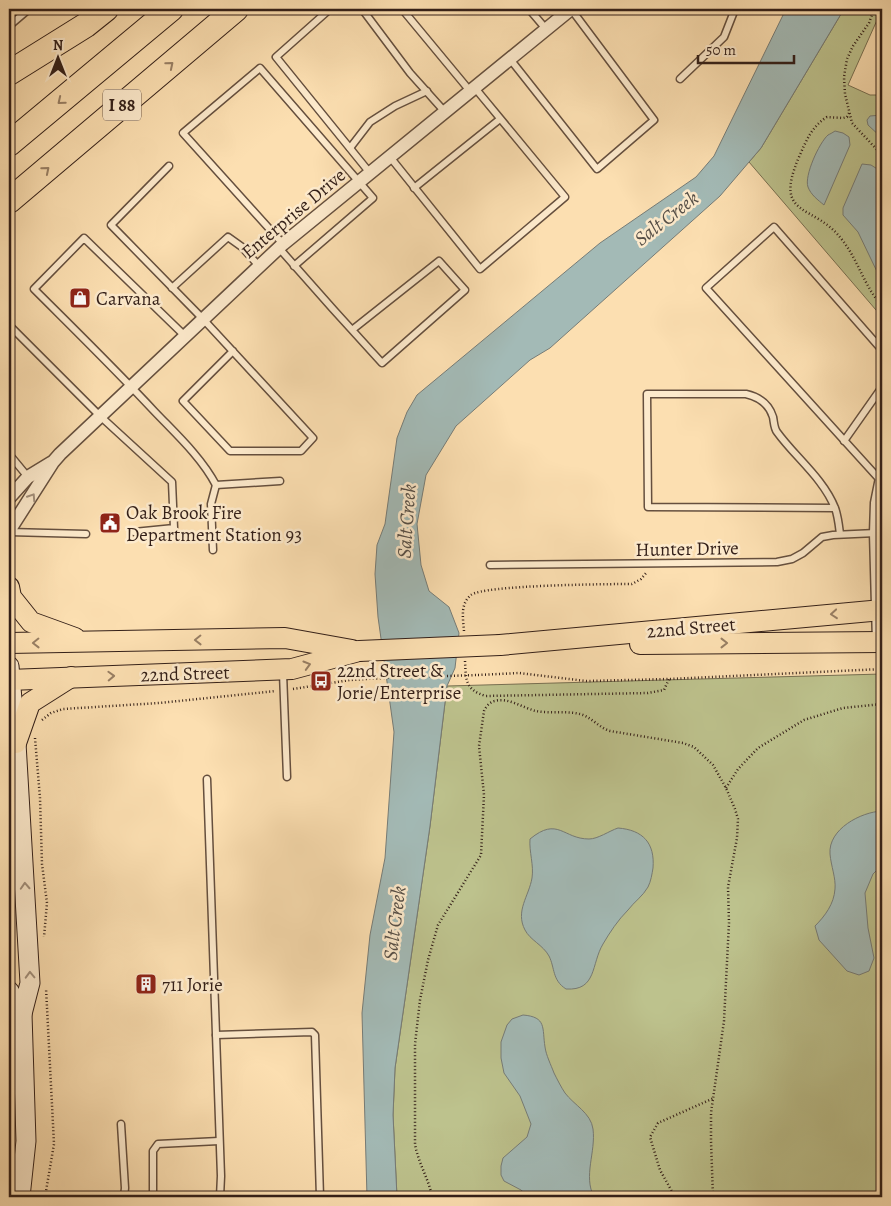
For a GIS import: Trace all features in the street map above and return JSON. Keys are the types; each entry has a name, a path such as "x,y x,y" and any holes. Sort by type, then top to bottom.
{"highway":[{"path":"9,73 86,25 106,9"},
{"path":"125,48 151,9"},
{"name":"I 88","path":"9,144 171,9"},
{"name":"I 88","path":"9,201 236,9"}],"main road":[{"path":"9,587 11,597 31,622 84,642"},
{"name":"22nd Street","path":"9,643 285,638 359,651 500,644 881,610"},
{"name":"22nd Street","path":"500,644 881,642"},
{"name":"22nd Street","path":"9,680 292,670 359,651"},
{"path":"9,666 16,743 30,982 22,1014 26,1141 20,1197"},
{"path":"16,743 30,703 71,677"},
{"path":"9,991 22,1014"}],"street":[{"name":"Enterprise Drive","path":"9,498 28,477 53,462 258,266 473,90 546,29 564,11"},
{"name":"Enterprise Drive","path":"9,532 53,462"},
{"path":"881,642 876,533 877,503 882,479"}],"lane":[{"path":"9,26 30,9"},
{"path":"330,9 276,57 370,173"},
{"path":"362,9 410,73 445,112"},
{"path":"390,158 480,269 565,197 500,118 402,9"},
{"path":"529,9 546,29"},
{"path":"680,79 724,38 735,9"},
{"path":"510,59 597,169 654,120 564,11"},
{"path":"294,266 373,198 260,68 183,133 281,246 294,266 352,330 382,363 464,290 439,261 352,330"},
{"path":"350,148 370,122 395,106 426,92"},
{"path":"414,188 500,118"},
{"path":"169,166 111,225 203,319 233,351 313,438 301,451 230,451 183,401 233,351"},
{"path":"882,350 774,227 706,288 844,441 882,479"},
{"path":"172,288 228,237 242,247 258,266"},
{"path":"185,336 84,238 34,290 131,387 207,468 216,485 211,504 213,550"},
{"path":"9,328 10,326 100,416 172,482 174,528 134,532"},
{"path":"844,441 882,387"},
{"path":"835,508 648,507 647,394 746,394 756,396 763,401 771,411 776,430 810,470 835,508 840,534"},
{"path":"9,454 28,477"},
{"path":"216,485 280,481"},
{"path":"9,532 86,534"},
{"name":"Hunter Drive","path":"490,565 777,562 792,559 803,553 822,537 840,534 876,533"},
{"path":"283,670 287,776"},
{"path":"207,779 220,1141 220,1197"},
{"path":"216,1035 312,1032 315,1035 320,1197"},
{"path":"121,1124 124,1197"},
{"path":"153,1197 153,1151 158,1144 220,1141"}],"path":[{"path":"852,124 844,77 847,59 853,46 869,23 874,9"},
{"path":"849,112 847,117 827,118 813,128 794,170 790,197 795,204 831,226 842,238 852,253 868,288 882,306"},
{"path":"843,118 852,124 882,155"},
{"path":"463,616 463,607 467,598 473,593 486,590 551,586 632,584 646,574 649,564"},
{"path":"41,720 52,713 63,710 159,703 284,690 350,680 520,673 586,681 882,669"},
{"path":"466,680 476,693 486,696 648,693 664,690 669,679"},
{"path":"432,1197 429,1184 417,1158 415,1144 415,1044 417,1024 424,978 438,925 481,855 484,796 479,746 486,706 496,700 506,700 518,706 539,712 575,713 603,729 694,747 708,759 726,788 735,809 738,829 728,887 724,1021 711,1113 713,1197"},
{"path":"726,788 738,769 758,748 804,720 842,708 882,704"},
{"path":"675,1197 660,1170 650,1137 658,1123 714,1098"}],"green space":[{"path":"844,9 882,9 848,85 870,95 882,95 882,317 749,162 761,148"},
{"path":"882,674 882,1197 397,1197 393,1115 395,1068 430,826 447,686"}],"water":[{"name":"Salt Creek","path":"786,9 844,9 761,148 720,196 550,348 530,360 456,426 426,475 417,524 421,565 429,591 449,607 459,633 455,668 447,686 430,826 395,1068 393,1115 397,1197 367,1197 362,1013 370,935 385,858 394,732 378,617 375,574 377,545 385,524 397,438 407,412 417,395 600,243 696,177 714,156"},
{"path":"882,115 882,138 868,125 867,120 870,116"},
{"path":"835,131 849,137 850,145 824,205 809,190 808,175 813,160 824,139"},
{"path":"862,164 871,165 882,172 882,282 858,232 843,215 843,208"},
{"path":"882,811 882,865 873,874 865,893 868,928 874,958 869,971 859,975 847,971 819,940 815,926 833,900 835,881 830,854 834,837 856,818"},
{"path":"618,828 627,829 646,839 652,851 653,859 650,882 644,893 608,935 588,981 583,986 566,989 558,982 549,956 527,934 522,923 522,910 532,878 530,839 547,829 560,830 580,838 592,839"},
{"path":"523,1015 531,1016 540,1021 546,1053 556,1078 565,1093 586,1114 592,1123 593,1146 590,1181 594,1197 529,1197 521,1190 504,1181 501,1175 503,1158 527,1137 531,1124 520,1096 504,1073 501,1058 501,1042 507,1025 512,1019"}],"place":[{"name":"Carvana","path":"80,298"},
{"name":"Oak Brook Fire Department Station 93","path":"110,523"},
{"name":"22nd Street & Jorie/Enterprise","path":"321,681"},
{"name":"711 Jorie","path":"146,984"}]}
